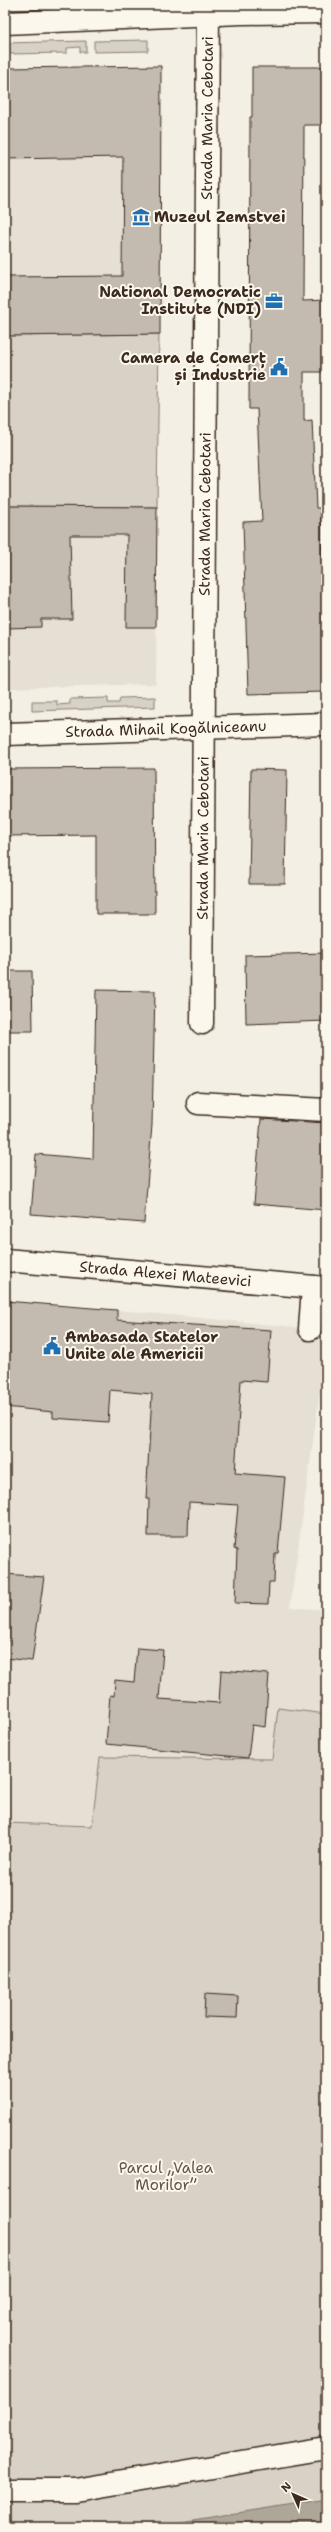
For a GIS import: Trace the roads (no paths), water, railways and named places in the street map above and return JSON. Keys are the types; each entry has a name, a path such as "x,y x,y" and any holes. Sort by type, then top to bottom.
{"street":[{"path":"5,23 208,10 326,12"},
{"name":"Strada Maria Cebotari","path":"202,1023 208,10"},
{"name":"Strada Mihail Kogălniceanu","path":"5,734 326,724"},
{"path":"198,1103 326,1110"},
{"name":"Strada Alexei Mateevici","path":"5,1260 320,1287"},
{"path":"310,1329 320,1287"},
{"path":"5,2490 76,2490 326,2448"}],"place":[{"name":"Muzeul Zemstvei","path":"141,217"},
{"name":"National Democratic Institute (NDI)","path":"274,301"},
{"name":"Camera de Comerț și Industrie","path":"279,367"},
{"name":"Ambasada Statelor Unite ale Americii","path":"52,1346"}],"park label":[{"name":"Parcul „Valea Morilor”","path":"166,2176"}]}
